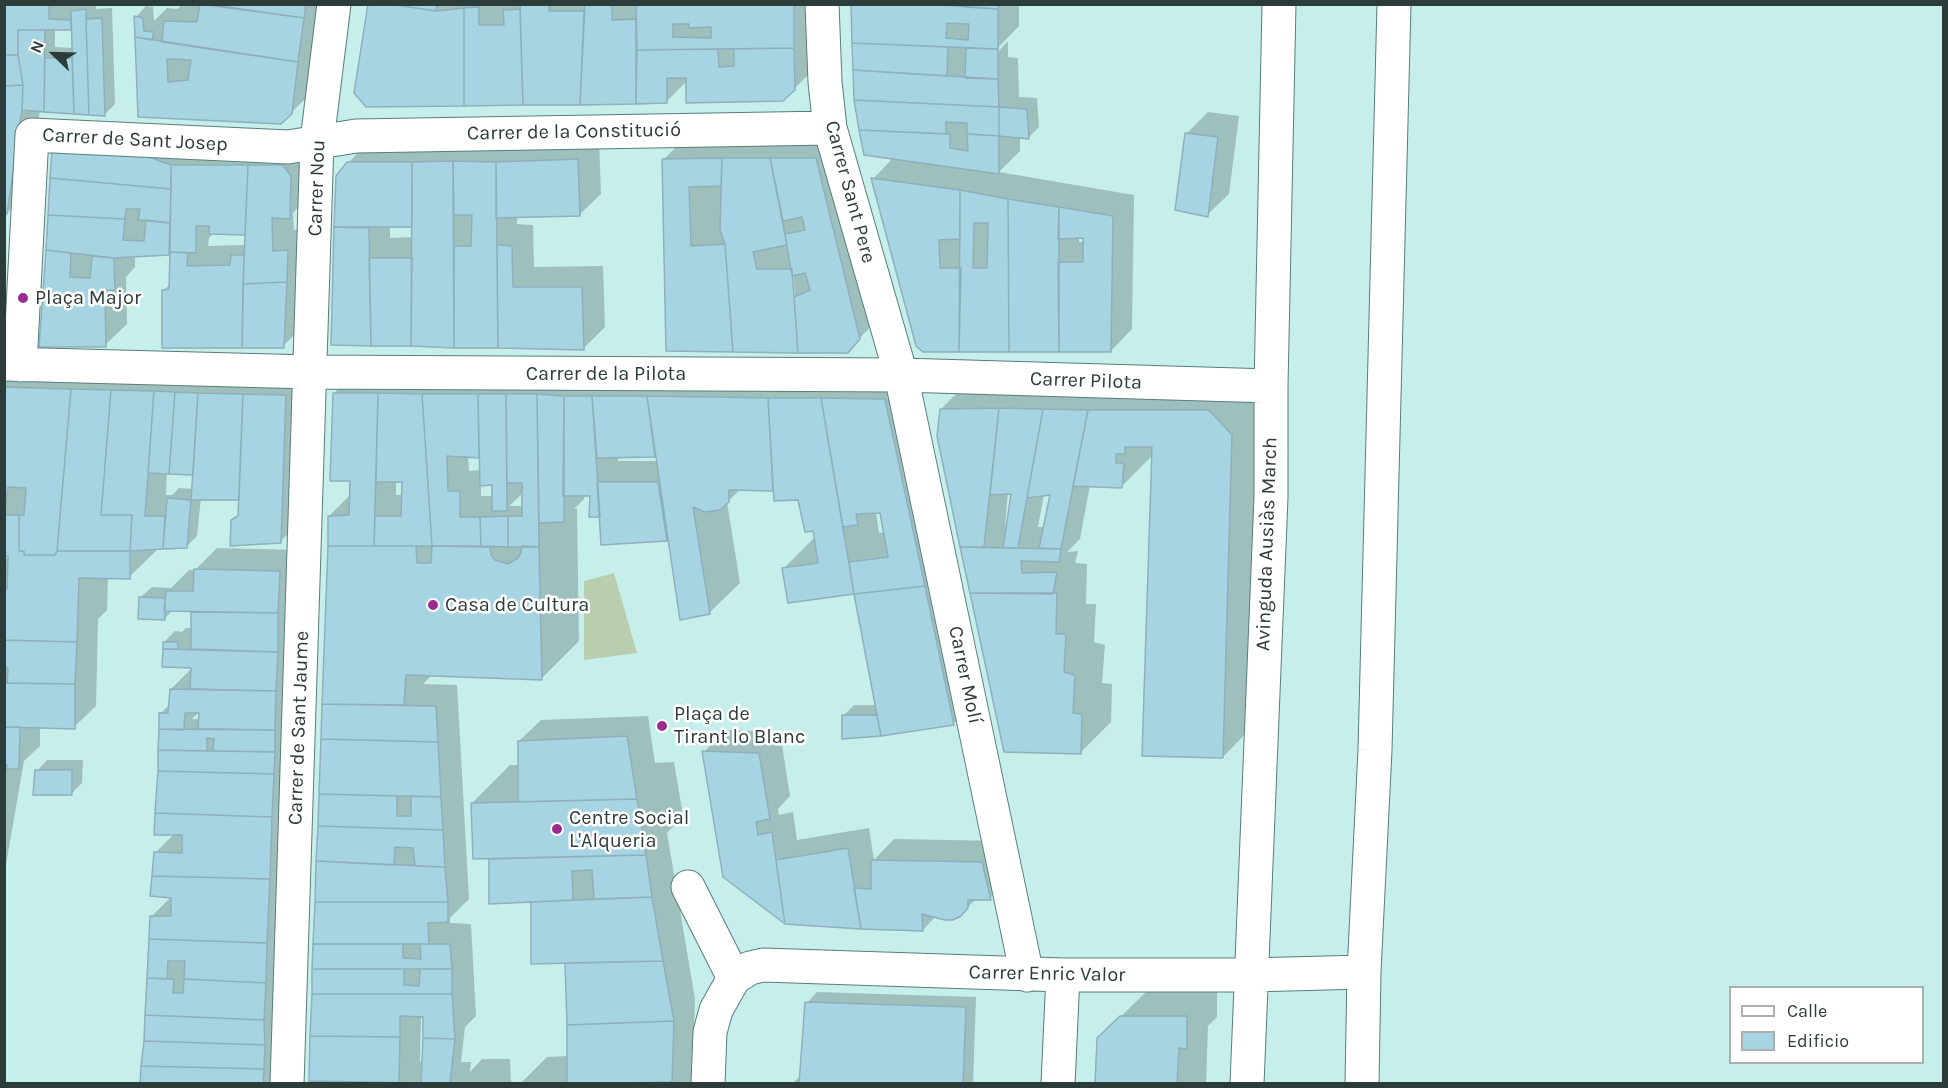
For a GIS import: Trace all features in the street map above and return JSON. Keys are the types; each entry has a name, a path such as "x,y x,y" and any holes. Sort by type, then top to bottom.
{"street":[{"name":"Carrer Nou","path":"311,372 317,141 334,4"},
{"name":"Carrer Sant Pere","path":"822,4 825,82 830,128 901,375"},
{"name":"Avinguda Ausiàs March","path":"1246,1083 1271,496 1271,386 1280,4"},
{"path":"1362,1083 1364,972 1375,750 1394,4"},
{"name":"Carrer de la Constitució","path":"317,141 356,136 830,128"},
{"name":"Carrer de Sant Josep","path":"21,365 32,135 288,147 317,141"},
{"name":"Carrer de la Pilota","path":"21,365 311,372 901,375"},
{"name":"Carrer de Sant Jaume","path":"288,1083 311,372"},
{"name":"Carrer Pilota","path":"901,375 1271,386"},
{"name":"Carrer Molí","path":"901,375 1027,975"},
{"path":"688,887 734,978 716,1010 710,1032 708,1083"},
{"name":"Carrer Enric Valor","path":"734,978 750,968 763,965 1027,975 1250,975 1364,972"},
{"path":"1058,1083 1063,975"}],"green space":[{"path":"614,573 637,653 584,660 584,581"}],"building":[{"path":"4,4 49,4 49,19 71,20 71,30 18,30 18,55 4,55"},
{"path":"200,4 304,18 298,62 162,42 164,21 197,22"},
{"path":"206,4 306,4 304,18"},
{"path":"368,4 389,4 436,11 464,8 464,106 366,107 354,93"},
{"path":"389,4 437,4 436,11"},
{"path":"520,4 549,4 549,11 584,11 580,105 523,105"},
{"path":"585,4 612,4 612,20 636,19 636,104 580,105"},
{"path":"636,4 794,4 794,48 637,50","holes":["673,24 689,24 689,28 711,27 711,38 673,37"]},
{"path":"851,4 929,4 998,9 998,49 852,43","holes":["947,23 969,24 968,40 946,38"]},
{"path":"965,4 998,4 998,9 965,7"},
{"path":"479,7 479,25 504,25 503,10 520,9 523,105 464,106 464,8"},
{"path":"86,9 89,115 74,114 71,11"},
{"path":"134,16 143,18 144,31 154,32 152,40 135,37"},
{"path":"102,18 105,116 89,115 86,19"},
{"path":"18,30 45,30 44,112 22,110 23,85 18,55"},
{"path":"135,37 298,62 292,114 281,124 138,117","holes":["167,59 191,60 188,80 168,82"]},
{"path":"852,43 948,47 947,76 853,70"},
{"path":"794,48 795,90 783,101 686,103 686,78 667,78 667,103 636,104 637,50 718,49 719,67 734,66 734,49"},
{"path":"966,48 998,49 998,79 965,78"},
{"path":"4,55 18,55 23,85 4,86"},
{"path":"45,58 72,58 74,114 44,112"},
{"path":"853,70 998,79 999,107 854,100"},
{"path":"23,85 22,110 7,214 4,214 4,86"},
{"path":"854,100 999,107 999,136 967,134 967,123 946,122 946,134 859,130"},
{"path":"999,107 1027,109 1029,139 999,136"},
{"path":"859,130 950,134 950,148 968,151 967,134 999,136 999,174 864,155"},
{"path":"1185,133 1218,137 1208,217 1175,210"},
{"path":"52,151 141,154 171,165 171,189 50,178"},
{"path":"722,158 721,186 689,187 691,246 725,244 733,352 666,351 662,159"},
{"path":"722,158 770,158 787,245 753,252 757,269 792,269 798,353 733,352 725,244 720,230"},
{"path":"770,158 816,158 860,339 848,353 798,353 794,297 810,290 805,273 792,276 785,234 805,230 802,217 783,221"},
{"path":"578,159 580,216 496,218 496,162"},
{"path":"453,161 454,348 411,346 412,162"},
{"path":"453,161 496,162 498,348 454,348 454,246 471,246 472,215 454,215"},
{"path":"347,162 412,162 412,227 334,227 336,176"},
{"path":"171,165 248,165 245,235 209,234 209,226 196,226 196,253 170,252"},
{"path":"248,165 283,165 291,176 290,219 272,218 273,251 288,250 287,282 243,284"},
{"path":"50,178 171,189 170,223 138,220 140,209 126,209 125,219 48,215"},
{"path":"871,178 960,190 960,239 939,240 940,268 961,268 959,352 923,352 916,346"},
{"path":"960,190 1008,199 1009,352 959,352","holes":["974,223 988,223 987,268 973,268"]},
{"path":"1008,199 1059,207 1059,352 1009,352"},
{"path":"1059,207 1113,216 1111,352 1059,352 1058,262 1083,262 1083,238 1058,239"},
{"path":"48,215 125,219 123,240 144,241 146,220 170,223 169,255 114,258 46,250"},
{"path":"334,227 369,228 371,346 331,345"},
{"path":"497,245 512,246 513,287 582,287 584,350 498,348"},
{"path":"46,250 71,253 70,277 90,278 92,256 114,258 115,290 105,290 106,347 39,347"},
{"path":"170,252 188,253 187,266 230,265 231,255 244,255 242,348 162,348 162,290 169,289"},
{"path":"369,258 412,258 411,346 371,346"},
{"path":"287,282 284,348 242,348 243,284"},
{"path":"4,387 71,389 55,555 24,555 24,551 19,551 19,515 24,515 26,488 8,487 4,515"},
{"path":"71,389 111,390 101,515 132,515 130,551 57,551"},
{"path":"111,390 154,391 145,516 165,516 163,549 130,551 132,515 101,515"},
{"path":"154,391 175,392 169,474 148,473"},
{"path":"175,392 198,393 193,475 169,474"},
{"path":"198,393 243,394 239,500 191,500"},
{"path":"333,393 378,393 374,546 328,546 328,516 349,515 350,481 330,481"},
{"path":"378,393 422,394 432,546 374,546 375,516 401,516 402,482 376,482"},
{"path":"243,394 286,395 281,543 230,546 231,520 238,516"},
{"path":"422,394 478,394 479,458 447,456 448,491 460,491 460,517 480,517 481,546 432,546"},
{"path":"478,394 506,394 507,511 492,511 492,485 480,486"},
{"path":"506,394 537,394 539,547 508,547 508,516 522,516 522,483 507,483"},
{"path":"537,394 564,396 564,522 539,523"},
{"path":"564,396 592,396 600,517 589,517 590,496 563,496"},
{"path":"592,396 647,396 655,457 597,458"},
{"path":"647,396 768,398 773,491 729,490 729,502 720,510 705,512 693,507 710,614 680,620"},
{"path":"768,398 821,398 854,594 788,603 782,568 818,563 813,531 805,532 798,500 774,501"},
{"path":"821,398 885,399 925,586 854,594 849,562 888,557 880,513 856,514 858,525 843,527"},
{"path":"999,408 984,547 960,547 937,436 940,409"},
{"path":"999,408 1043,409 1018,548 1003,548 1011,494 990,495"},
{"path":"1043,409 1088,410 1061,549 1039,548 1050,495 1027,498"},
{"path":"1088,410 1209,410 1232,435 1223,758 1142,756 1152,447 1125,447 1125,454 1116,454 1116,463 1124,463 1122,488 1073,486"},
{"path":"597,482 658,482 667,541 601,545"},
{"path":"167,498 191,500 187,548 163,549"},
{"path":"4,515 19,515 19,551 24,551 24,555 55,555 57,551 130,551 130,579 79,578 77,642 4,640 4,589 7,589 8,556 4,556"},
{"path":"508,516 508,547 481,546 480,517"},
{"name":"Casa de Cultura","path":"328,546 416,546 417,563 431,563 432,546 490,547 491,555 495,560 508,564 518,558 522,546 539,547 542,680 406,675 404,705 322,704"},
{"path":"960,547 1061,549 1059,562 1021,561 1022,573 1057,572 1053,594 970,593"},
{"path":"194,569 280,571 278,613 164,611 166,591 193,591"},
{"path":"925,586 954,725 881,736 854,594"},
{"path":"970,593 1057,593 1056,634 1066,634 1064,672 1075,675 1073,713 1082,714 1081,754 1004,752"},
{"path":"139,597 165,598 165,620 138,619"},
{"path":"191,612 278,613 278,652 191,649"},
{"path":"4,640 77,642 75,684 7,683 8,668 4,668"},
{"path":"163,642 178,642 178,649 163,649"},
{"path":"163,649 278,652 276,691 190,689 191,668 162,667"},
{"path":"4,683 75,684 75,729 4,727"},
{"path":"170,689 276,691 275,730 198,729 199,713 185,713 184,730 159,729 159,713 168,713"},
{"path":"322,704 436,706 438,742 321,739"},
{"path":"842,715 877,715 881,736 842,739"},
{"path":"4,727 20,727 19,769 6,769 7,765 4,765"},
{"path":"159,729 275,730 275,752 213,751 214,739 207,738 207,751 158,750"},
{"path":"627,736 637,799 518,802 518,741"},
{"path":"321,739 438,742 441,797 319,794"},
{"path":"158,750 275,752 274,774 158,771"},
{"path":"702,751 759,753 770,819 756,822 758,835 772,832 785,924 723,877"},
{"path":"35,770 72,770 72,795 33,795"},
{"path":"158,771 274,774 272,817 155,813"},
{"path":"319,794 397,796 397,816 411,816 411,796 441,797 443,830 318,826"},
{"name":"Centre Social L'Alqueria","path":"637,799 646,855 473,859 471,803"},
{"path":"155,813 272,817 270,879 152,876 154,852 182,853 182,835 154,835"},
{"path":"318,826 443,830 445,867 415,866 413,848 395,847 394,865 316,861"},
{"path":"848,848 861,929 785,924 776,860"},
{"path":"646,855 652,897 594,899 592,870 572,871 573,900 489,904 489,859"},
{"path":"871,860 982,862 991,900 968,900 968,908 961,916 953,920 922,914 923,931 861,929 854,888 871,889"},
{"path":"316,861 445,867 448,902 315,902"},
{"path":"152,876 270,879 267,943 149,939 150,916 171,916 171,898 150,896"},
{"path":"652,897 663,961 531,964 531,902"},
{"path":"315,902 448,902 448,922 428,923 429,944 313,944"},
{"path":"149,939 267,943 266,983 184,979 185,961 168,961 167,979 147,978"},
{"path":"313,944 403,944 403,958 421,959 420,944 450,944 452,969 312,969"},
{"path":"663,961 674,1021 567,1025 565,963"},
{"path":"312,969 404,969 404,985 419,986 420,969 452,969 452,994 312,994"},
{"path":"147,978 174,979 173,993 183,993 184,979 266,983 264,1020 145,1015"},
{"path":"312,994 452,994 455,1039 423,1038 423,1017 400,1016 400,1037 310,1036"},
{"path":"805,1002 966,1007 963,1084 799,1084"},
{"path":"145,1015 264,1020 265,1045 144,1041"},
{"path":"1120,1016 1187,1016 1187,1049 1179,1048 1177,1084 1095,1084 1097,1038"},
{"path":"674,1021 672,1082 567,1084 567,1025"},
{"path":"310,1036 400,1037 399,1083 309,1081"},
{"path":"423,1038 455,1039 450,1083 421,1083"},
{"path":"144,1041 265,1045 264,1069 141,1066"},
{"path":"141,1066 264,1069 263,1084 140,1084"},
{"path":"309,1081 421,1083 450,1084 309,1084"}],"place":[{"name":"Plaça Major","path":"23,298"},
{"name":"Casa de Cultura","path":"433,605"},
{"name":"Plaça de Tirant lo Blanc","path":"662,726"},
{"name":"Centre Social L'Alqueria","path":"557,829"}]}
